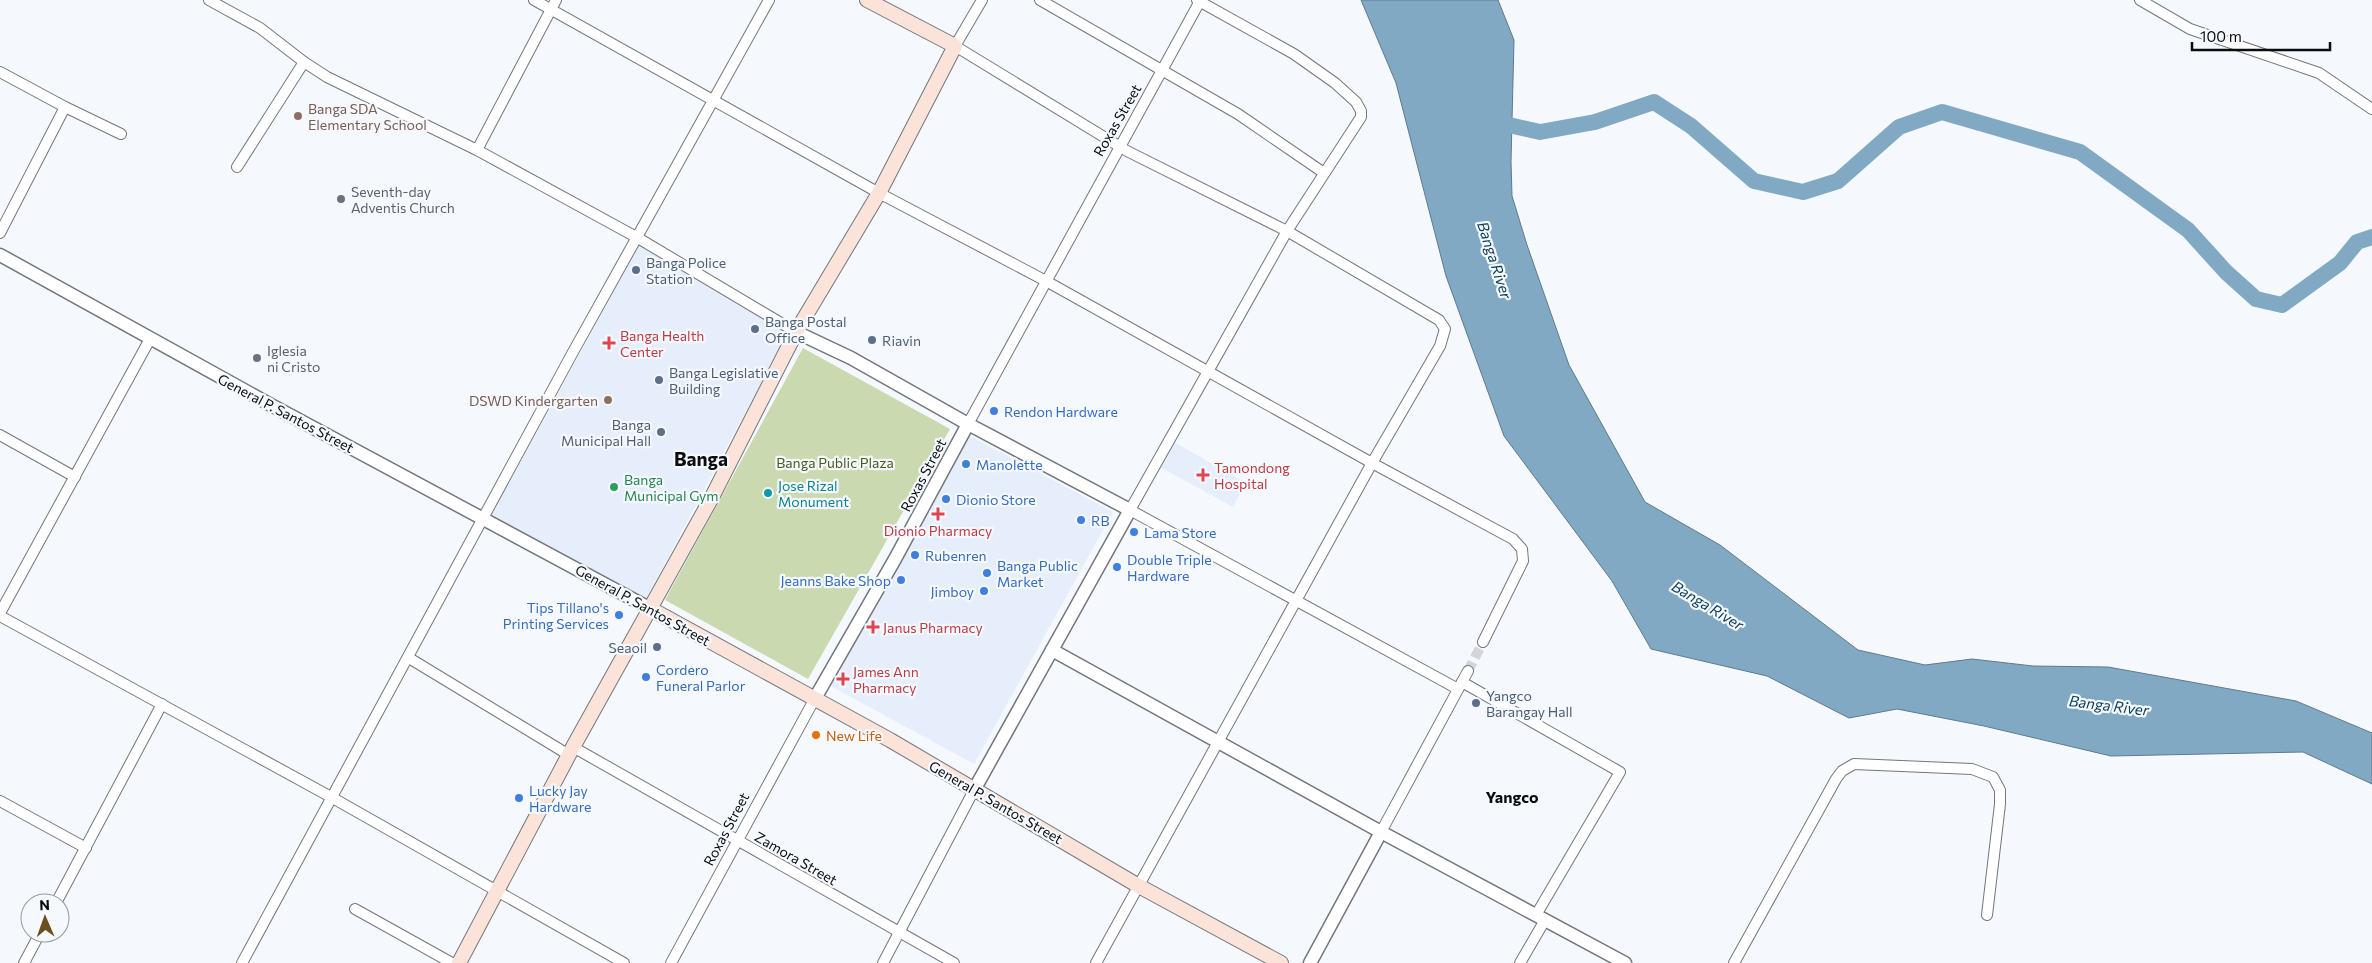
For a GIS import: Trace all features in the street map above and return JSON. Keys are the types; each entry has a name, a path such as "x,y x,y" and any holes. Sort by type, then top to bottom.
{"main road":[{"path":"458,963 571,751 652,609 796,332 880,193 955,46 867,0"},
{"name":"General P. Santos Street","path":"652,609 814,700 890,740 1137,885 1281,963"}],"street":[{"path":"209,0 260,28 304,62 334,81 477,150 638,238 796,332 851,358 968,424 1620,772 1540,917 1520,963"},
{"path":"534,0 553,5 712,100 880,193 1046,281 1372,463 1473,516 1518,543 1523,555 1520,570 1482,642"},
{"path":"242,963 409,658 573,352 769,0"},
{"path":"982,0 955,46 1132,153 1287,231 1439,320 1444,326 1444,334 1440,346 1372,463 1137,885 1096,963"},
{"path":"1040,0 1238,114 1324,173"},
{"path":"2140,0 2190,29 2320,73 2372,109"},
{"path":"883,963 974,790 1287,231 1361,117 1361,111 1356,102 1335,83 1294,54 1199,1"},
{"name":"Roxas Street","path":"672,963 736,840 895,559 1199,1"},
{"path":"477,150 553,5"},
{"path":"237,167 304,62"},
{"path":"0,72 65,107 121,134"},
{"path":"0,233 65,107"},
{"name":"General P. Santos Street","path":"0,255 150,339 652,609"},
{"path":"150,339 0,614 332,797 624,963"},
{"path":"0,435 74,477"},
{"path":"1052,650 1381,832 1625,963"},
{"name":"Zamora Street","path":"409,658 571,751 736,840 899,934 954,963"},
{"path":"1310,963 1468,671"},
{"path":"61,893 162,704"},
{"path":"1734,963 1836,779 1842,771 1854,764 1972,769 1993,777 2000,790 2000,804 1987,915"},
{"path":"0,801 86,848"},
{"path":"355,908 452,963"},
{"path":"25,963 35,943"}],"shaded area":[{"path":"639,245 790,328 646,599 490,518"},
{"name":"Banga Public Market","path":"970,436 1113,512 974,764 829,685"},
{"name":"Tamondong Hospital","path":"1174,442 1246,483 1233,507 1160,467"}],"green space":[{"name":"Banga Public Plaza","path":"803,348 950,429 808,679 665,600"}],"water":[{"name":"Banga River","path":"1361,0 1498,0 1514,40 1512,196 1569,365 1645,502 1720,545 1858,650 1925,665 1972,659 2033,666 2108,667 2296,701 2372,733 2372,784 2303,752 2111,756 1984,726 1897,709 1849,718 1767,676 1651,649 1612,581 1504,436 1446,276 1396,83"}],"waterway":[{"path":"1491,121 1540,132 1595,122 1654,102 1691,126 1754,181 1803,192 1838,181 1899,127 1942,112 2080,152 2188,230 2226,272 2256,299 2282,305 2340,263 2357,242 2372,237"}],"tunnel":[{"path":"1468,671 1483,642"}],"place":[{"name":"Banga SDA Elementary School","path":"298,116"},
{"name":"Seventh-day Adventis Church","path":"341,199"},
{"name":"Banga Police Station","path":"636,270"},
{"name":"Banga Postal Office","path":"755,329"},
{"name":"Riavin","path":"872,340"},
{"name":"Banga Health Center","path":"609,343"},
{"name":"Iglesia ni Cristo","path":"257,358"},
{"name":"Banga Legislative Building","path":"659,380"},
{"name":"DSWD Kindergarten","path":"608,400"},
{"name":"Rendon Hardware","path":"994,411"},
{"name":"Banga Municipal Hall","path":"661,432"},
{"name":"Manolette","path":"966,464"},
{"name":"Tamondong Hospital","path":"1203,475"},
{"name":"Banga Municipal Gym","path":"614,487"},
{"name":"Jose Rizal Monument","path":"768,493"},
{"name":"Dionio Store","path":"946,499"},
{"name":"Dionio Pharmacy","path":"938,514"},
{"name":"RB","path":"1081,520"},
{"name":"Lama Store","path":"1134,532"},
{"name":"Rubenren","path":"915,555"},
{"name":"Double Triple Hardware","path":"1117,567"},
{"name":"Banga Public Market","path":"987,573"},
{"name":"Jeanns Bake Shop","path":"901,580"},
{"name":"Jimboy","path":"984,591"},
{"name":"Tips Tillano's Printing Services","path":"619,615"},
{"name":"Janus Pharmacy","path":"873,627"},
{"name":"Seaoil","path":"657,647"},
{"name":"Cordero Funeral Parlor","path":"646,677"},
{"name":"James Ann Pharmacy","path":"843,679"},
{"name":"Yangco Barangay Hall","path":"1476,703"},
{"name":"New Life","path":"816,735"},
{"name":"Lucky Jay Hardware","path":"519,798"}],"district":[{"name":"Banga","path":"701,458"},
{"name":"Yangco","path":"1512,796"}]}
